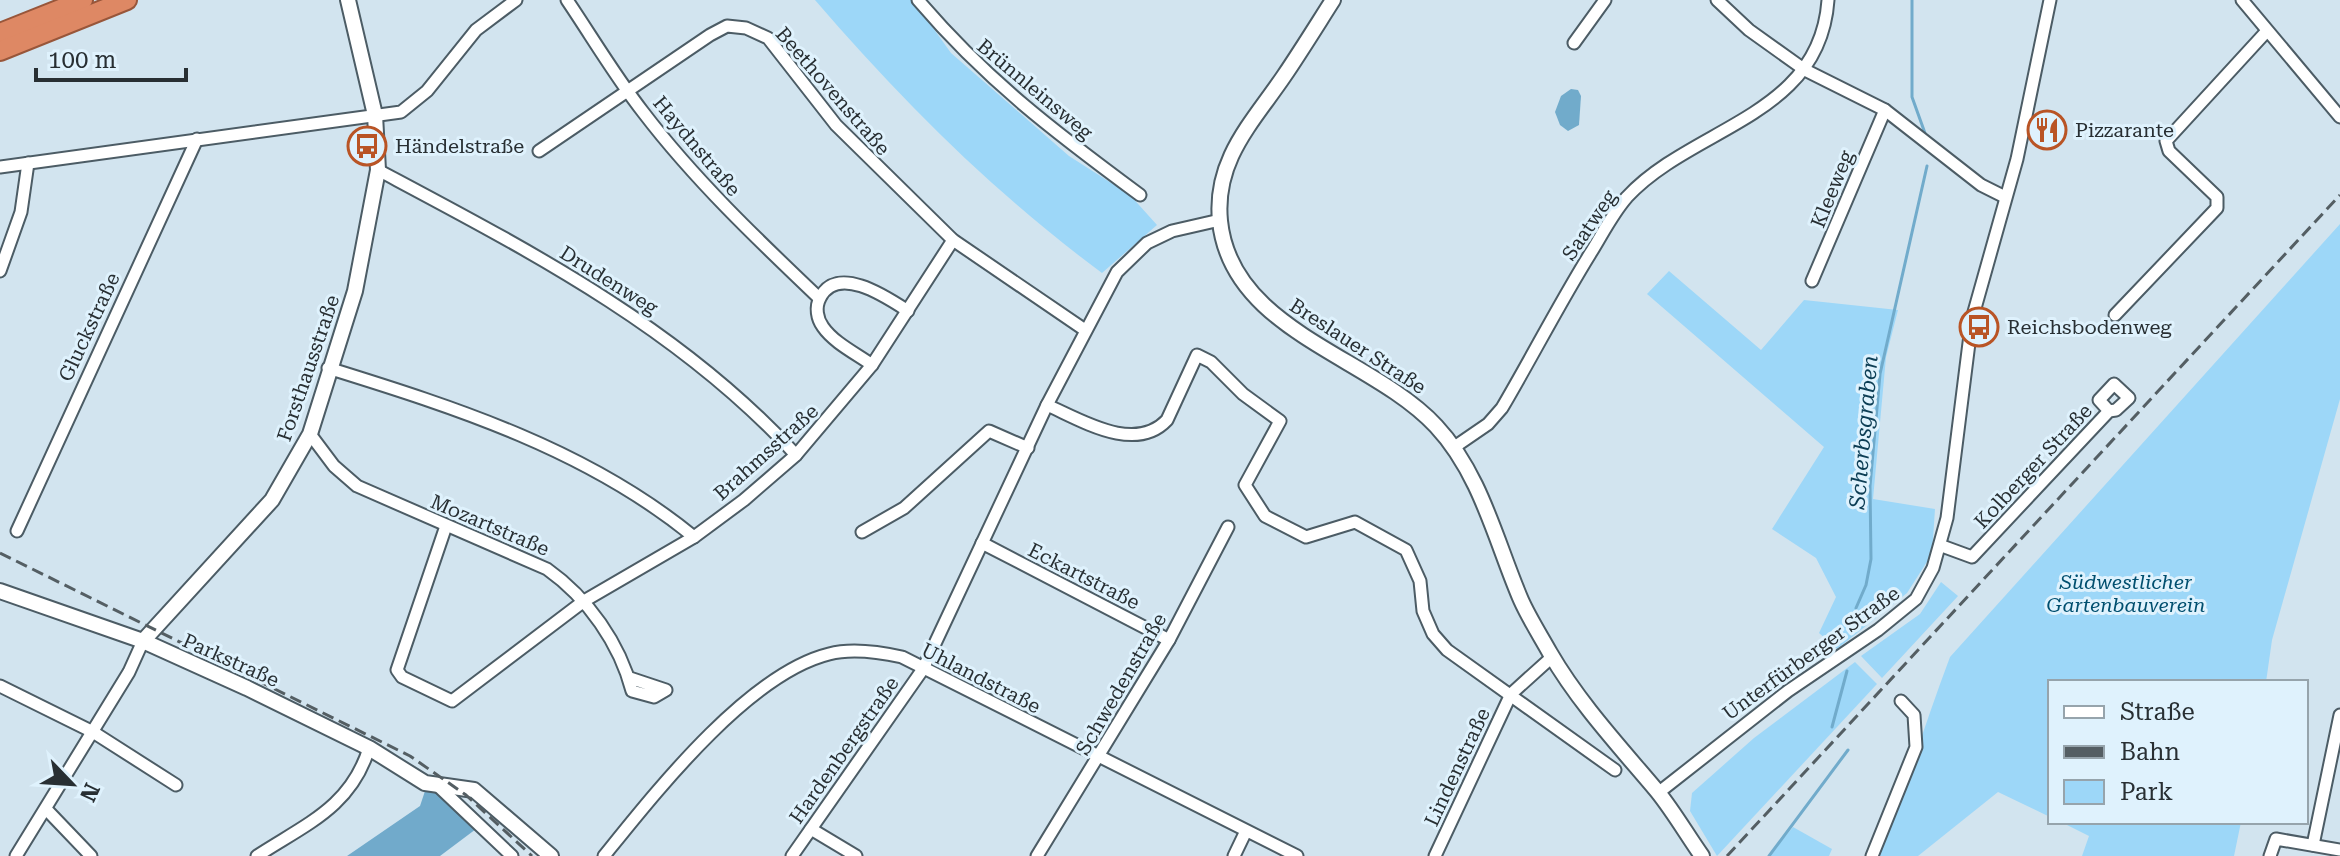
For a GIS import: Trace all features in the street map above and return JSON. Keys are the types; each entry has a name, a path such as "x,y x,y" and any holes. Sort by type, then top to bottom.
{"highway":[{"path":"0,33 83,0"},
{"path":"0,51 127,0"}],"street":[{"name":"Forsthausstraße","path":"16,856 129,672 143,641 272,500 310,434 328,368 355,291 378,170 375,115 348,0"},
{"path":"0,167 401,112 417,102 476,30 514,0"},
{"name":"Haydnstraße","path":"567,0 626,89 693,173 743,227 819,298 817,310 820,324 872,365"},
{"name":"Brünnleinsweg","path":"918,0 963,52 1038,121 1140,195"},
{"name":"Breslauer Straße","path":"1331,0 1231,152 1219,198 1220,220 1229,257 1245,287 1269,311 1298,333 1396,390 1438,428 1480,496 1522,603 1552,657 1658,793 1702,856"},
{"path":"1574,43 1605,0"},
{"path":"1717,0 1749,30 1805,70 1885,110 1981,185 2005,197"},
{"path":"1805,70 1817,48 1828,0"},
{"name":"Unterfürberger Straße","path":"1658,793 1788,691 1878,630 1916,599 1942,546 1972,319 2017,159 2050,0"},
{"path":"2242,0 2340,117"},
{"name":"Beethovenstraße","path":"539,151 626,89 710,35 727,26 746,28 768,38 836,125 953,240 1085,330"},
{"path":"2115,315 2217,208 2217,197 2169,151 2166,141 2266,32"},
{"name":"Saatweg","path":"1453,448 1488,424 1521,377 1570,286 1628,197 1662,167 1754,114 1805,70"},
{"name":"Kleeweg","path":"1812,281 1885,110"},
{"name":"Gluckstraße","path":"17,531 197,139"},
{"path":"0,271 21,212 28,163"},
{"name":"Drudenweg","path":"378,170 527,251 652,327 756,411 796,455"},
{"name":"Hardenbergstraße","path":"792,856 923,669 1047,405 1117,272 1130,256 1147,243 1172,231 1220,220"},
{"name":"Brahmsstraße","path":"446,526 397,670 402,677 452,701 584,601 694,537 744,500 796,455 872,365 953,240"},
{"path":"819,298 828,288 839,284 863,286 908,311"},
{"name":"Lindenstraße","path":"1047,405 1114,435 1159,428 1167,420 1197,355 1211,362 1243,394 1280,421 1245,485 1265,516 1306,537 1355,522 1401,546 1420,581 1420,597 1433,633 1447,650 1615,770"},
{"path":"328,368 453,407 512,431 572,459 665,513 694,537"},
{"name":"Kolberger Straße","path":"1942,546 1972,557 2109,411"},
{"path":"862,532 904,508 989,431 1028,448"},
{"name":"Mozartstraße","path":"310,434 334,466 357,486 547,569 584,601 623,660 630,678"},
{"name":"Schwedenstraße","path":"1037,856 1169,640 1228,527"},
{"name":"Eckartstraße","path":"982,543 1169,640"},
{"name":"Parkstraße","path":"0,591 143,641 369,748 425,783 470,789 481,794 551,856"},
{"name":"Uhlandstraße","path":"604,856 705,741 785,674 829,654 874,652 902,657 1297,856"},
{"name":"Lindenstraße","path":"1435,856 1511,694 1552,657"},
{"path":"0,686 93,732 176,785"},
{"path":"1872,856 1916,747 1914,715 1901,701"},
{"path":"2313,845 2340,715"},
{"path":"257,856 346,796 362,771 369,748"},
{"name":"Parkstraße","path":"437,785 512,856"},
{"path":"46,809 91,856"},
{"path":"811,829 856,856"},
{"path":"1234,856 1246,831"},
{"path":"2270,856 2276,839 2340,850"}],"green space":[{"path":"815,0 913,0 951,53 1069,156 1130,195 1157,225 1102,273 1024,211 951,145"},
{"name":"Südwestlicher Gartenbauverein","path":"2340,224 2340,399 2272,640 2266,680 2048,680 2048,816 1998,792 1918,856 1879,856 1950,657"},
{"path":"1669,271 1761,350 1804,300 1898,310 1886,357 1873,499 1935,509 1932,554 1907,593 1837,649 1819,633 1836,597 1816,558 1772,529 1824,447 1647,294"},
{"path":"1941,582 1958,596 1882,678 1861,656 1920,614"},
{"path":"1855,662 1877,684 1717,856 1690,811 1692,793 1754,738"},
{"path":"2065,824 2241,824 2234,856 2082,856 2089,836"},
{"path":"1793,827 1832,849 1829,856 1769,856"}],"shaded area":[{"path":"1571,89 1578,90 1581,96 1579,125 1568,131 1560,125 1555,112 1561,96"},
{"path":"426,788 441,792 476,829 440,856 347,856 420,806"}],"waterway":[{"name":"Scherbsgraben","path":"1912,0 1912,97 1926,136"},
{"name":"Scherbsgraben","path":"1856,608 1866,585 1871,559 1870,486 1880,374 1927,166"},
{"name":"Scherbsgraben","path":"1832,727 1847,671"},
{"name":"Scherbsgraben","path":"1769,856 1848,750"}],"railway":[{"path":"1727,856 2340,195"},
{"path":"0,553 410,756 466,795 532,856"}],"place":[{"name":"Pizzarante","path":"2047,130"},
{"name":"Händelstraße","path":"367,146"},
{"name":"Reichsbodenweg","path":"1979,327"}]}
